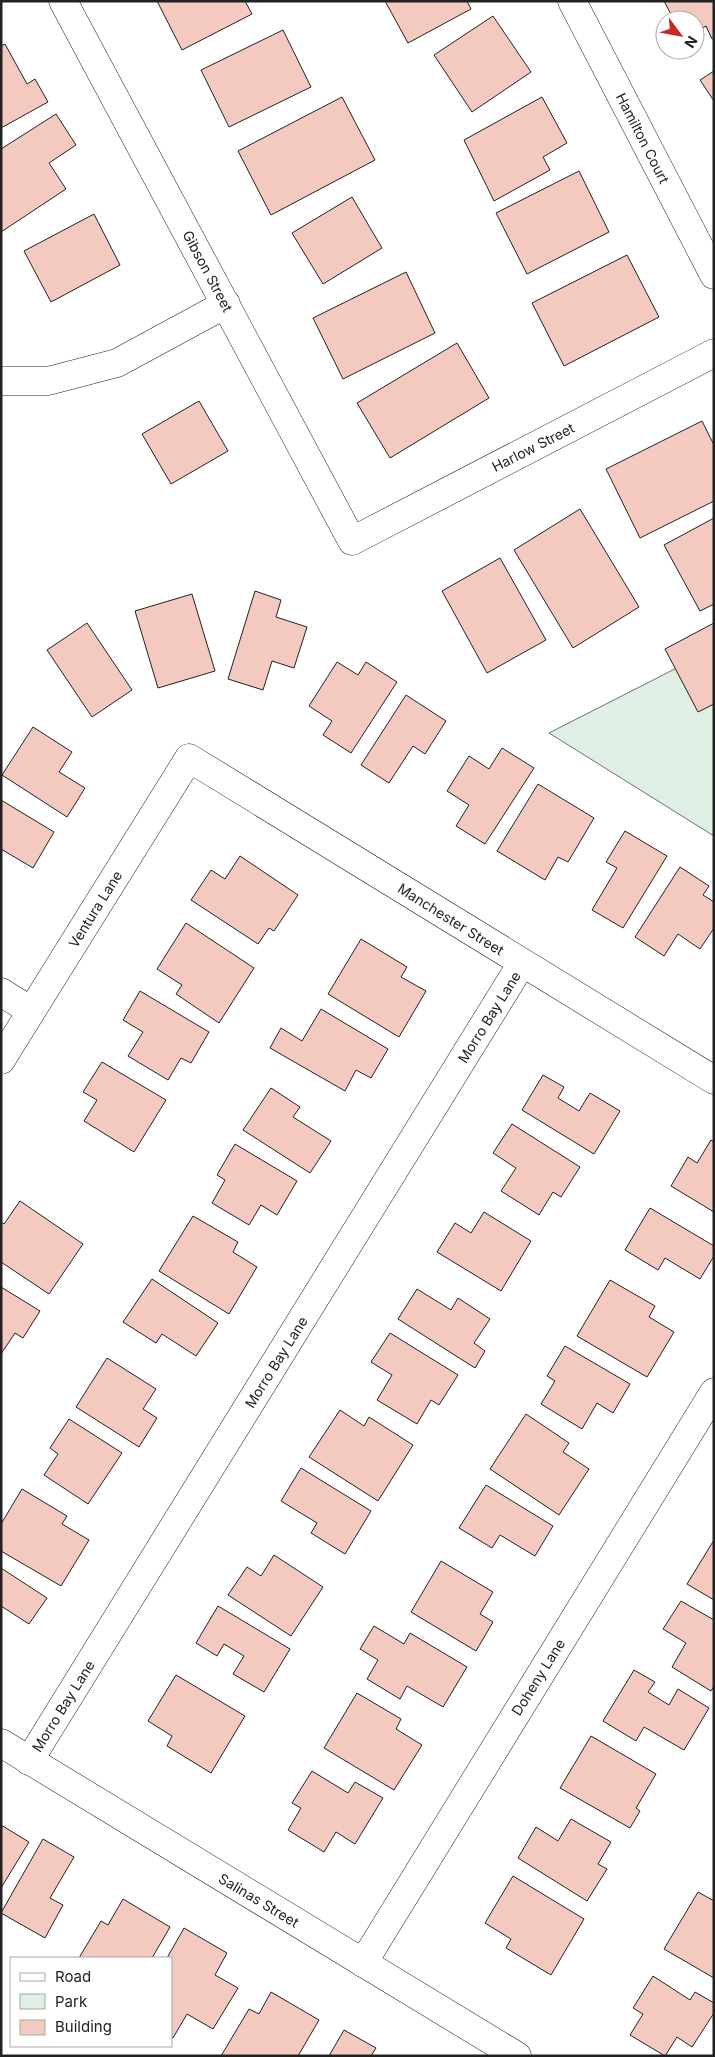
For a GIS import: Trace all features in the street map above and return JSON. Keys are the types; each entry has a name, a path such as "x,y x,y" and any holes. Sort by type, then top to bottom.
{"street":[{"name":"Gibson Street","path":"63,1 352,541"},
{"name":"Hamilton Court","path":"572,1 714,275"},
{"path":"1,381 48,381 117,363 226,304"},
{"name":"Harlow Street","path":"352,541 714,353"},
{"name":"Manchester Street","path":"189,758 714,1080"},
{"name":"Ventura Lane","path":"1,1060 189,758"},
{"name":"Morro Bay Lane","path":"30,1760 522,962"},
{"path":"1,992 31,1011"},
{"name":"Doheny Lane","path":"363,1962 714,1392"},
{"name":"Salinas Street","path":"1,1743 517,2056"}],"green space":[{"path":"714,649 714,836 549,733"}],"building":[{"path":"157,1 245,1 252,14 182,50"},
{"path":"385,1 467,1 471,9 408,43"},
{"path":"664,1 714,1 714,38 712,39 705,27 705,10 669,10"},
{"path":"493,16 531,72 472,112 434,55"},
{"path":"283,30 311,87 229,127 201,70"},
{"path":"5,44 27,84 35,79 48,102 1,128 1,46"},
{"path":"714,71 714,101 700,80"},
{"path":"342,97 375,160 271,215 238,151"},
{"path":"542,97 567,143 543,157 550,170 494,201 464,140"},
{"path":"56,114 76,145 49,163 66,189 1,232 1,149"},
{"path":"579,171 609,232 527,274 496,213"},
{"path":"352,197 382,248 323,284 292,233"},
{"path":"94,214 120,265 51,302 24,251"},
{"path":"627,255 659,317 564,366 532,303"},
{"path":"406,272 435,333 343,379 313,318"},
{"path":"457,343 489,398 390,458 357,403"},
{"path":"199,401 228,451 171,484 142,434"},
{"path":"702,421 714,445 714,501 640,538 606,469"},
{"path":"580,509 639,607 573,648 514,550"},
{"path":"714,518 714,604 700,611 664,545"},
{"path":"500,558 546,640 487,673 442,591"},
{"path":"255,591 281,600 276,617 307,627 294,668 272,661 263,690 228,679"},
{"path":"192,594 215,671 158,688 135,611"},
{"path":"87,623 132,690 92,717 47,650"},
{"path":"714,623 714,704 698,712 665,649"},
{"path":"337,662 358,675 366,662 397,682 351,753 323,735 332,721 309,706"},
{"path":"406,695 446,721 425,754 413,746 389,783 361,765"},
{"path":"33,727 72,752 59,772 85,788 67,817 2,775"},
{"path":"502,748 534,768 485,844 456,826 469,805 447,791 469,756 489,769"},
{"path":"538,784 594,818 568,862 558,857 545,880 497,851"},
{"path":"1,800 54,832 33,868 1,849"},
{"path":"625,831 667,856 623,928 592,910 617,868 606,862"},
{"path":"240,856 298,895 274,931 269,928 258,944 191,900 211,870 225,879"},
{"path":"680,867 709,886 703,895 714,902 714,928 700,949 678,934 664,956 635,937"},
{"path":"186,923 254,968 219,1023 176,994 182,985 157,969"},
{"path":"361,939 407,967 401,977 426,991 399,1037 328,994"},
{"path":"140,991 209,1032 191,1063 181,1058 168,1080 128,1056 143,1032 123,1020"},
{"path":"321,1009 388,1049 371,1078 356,1070 345,1091 270,1048 281,1028 302,1041"},
{"path":"102,1062 166,1100 134,1152 84,1121 97,1100 83,1092"},
{"path":"543,1075 564,1087 558,1098 579,1111 590,1093 620,1111 594,1154 522,1110"},
{"path":"271,1088 300,1107 293,1117 331,1141 310,1173 243,1130"},
{"path":"512,1124 580,1167 561,1197 553,1192 539,1215 501,1191 516,1168 493,1153"},
{"path":"711,1140 714,1142 714,1212 671,1186 688,1157 697,1163"},
{"path":"235,1144 297,1181 277,1215 261,1205 249,1225 212,1203 225,1180 217,1175"},
{"path":"20,1201 83,1244 49,1294 1,1262 1,1222 4,1224"},
{"path":"650,1208 714,1246 714,1256 700,1279 665,1258 658,1270 625,1250"},
{"path":"484,1212 531,1241 501,1291 437,1252 455,1223 471,1233"},
{"path":"193,1216 238,1242 233,1252 257,1267 229,1314 159,1271"},
{"path":"152,1279 218,1323 196,1356 162,1334 156,1343 123,1322"},
{"path":"610,1280 655,1306 649,1317 674,1332 647,1377 577,1336"},
{"path":"1,1287 40,1311 23,1338 15,1333 1,1354"},
{"path":"417,1289 451,1310 458,1298 490,1319 474,1343 485,1351 475,1368 398,1319"},
{"path":"390,1333 458,1375 439,1405 431,1400 417,1424 377,1400 392,1375 371,1362"},
{"path":"565,1346 630,1384 613,1413 597,1403 582,1429 541,1404 555,1381 547,1376"},
{"path":"107,1358 156,1389 143,1409 157,1418 139,1447 76,1407"},
{"path":"340,1410 364,1426 369,1417 413,1445 378,1501 309,1457"},
{"path":"526,1414 569,1443 563,1452 589,1469 559,1515 490,1469"},
{"path":"69,1419 122,1453 88,1504 44,1475 58,1454 50,1448"},
{"path":"301,1468 371,1511 345,1554 311,1533 317,1523 281,1501"},
{"path":"486,1485 553,1526 535,1556 500,1535 492,1548 459,1528"},
{"path":"22,1489 67,1516 62,1524 89,1540 61,1586 1,1551 1,1524"},
{"path":"714,1540 714,1600 687,1584"},
{"path":"274,1555 323,1587 291,1636 228,1595 247,1567 261,1576"},
{"path":"441,1561 493,1592 480,1614 493,1622 476,1651 411,1612"},
{"path":"1,1568 47,1598 29,1624 1,1606"},
{"path":"681,1601 714,1620 714,1686 711,1691 672,1667 686,1643 663,1629"},
{"path":"218,1606 290,1649 264,1692 233,1674 244,1656 224,1644 217,1656 196,1643"},
{"path":"374,1626 404,1644 410,1633 467,1667 443,1707 407,1686 400,1699 367,1679 378,1660 360,1649"},
{"path":"634,1670 655,1682 648,1692 669,1705 678,1689 709,1708 684,1750 644,1727 636,1741 603,1721"},
{"path":"176,1675 245,1716 211,1773 167,1746 172,1736 148,1721"},
{"path":"357,1693 401,1719 396,1729 422,1745 394,1790 324,1748"},
{"path":"591,1736 656,1774 636,1808 640,1811 630,1828 560,1788"},
{"path":"312,1771 348,1793 355,1782 383,1798 355,1844 336,1832 324,1852 288,1830 301,1808 292,1803"},
{"path":"571,1819 611,1842 598,1864 607,1869 587,1901 518,1858 536,1827 558,1841"},
{"path":"1,1825 29,1842 1,1888"},
{"path":"43,1839 74,1857 50,1898 63,1905 45,1938 1,1913"},
{"path":"513,1876 584,1919 551,1975 506,1948 511,1939 485,1923"},
{"path":"698,1892 714,1901 714,1978 664,1949"},
{"path":"123,1899 170,1927 153,1957 80,1957 101,1921 108,1925"},
{"path":"184,1928 227,1953 215,1975 238,1988 213,2029 187,2014 172,2038 172,1957 168,1957"},
{"path":"653,1976 690,2000 695,1992 714,2003 714,2013 692,2047 677,2037 665,2056 630,2035 643,2014 633,2008"},
{"path":"271,1992 319,2020 298,2056 221,2056 249,2009 259,2014"},
{"path":"344,2030 376,2048 371,2056 329,2056"}]}
